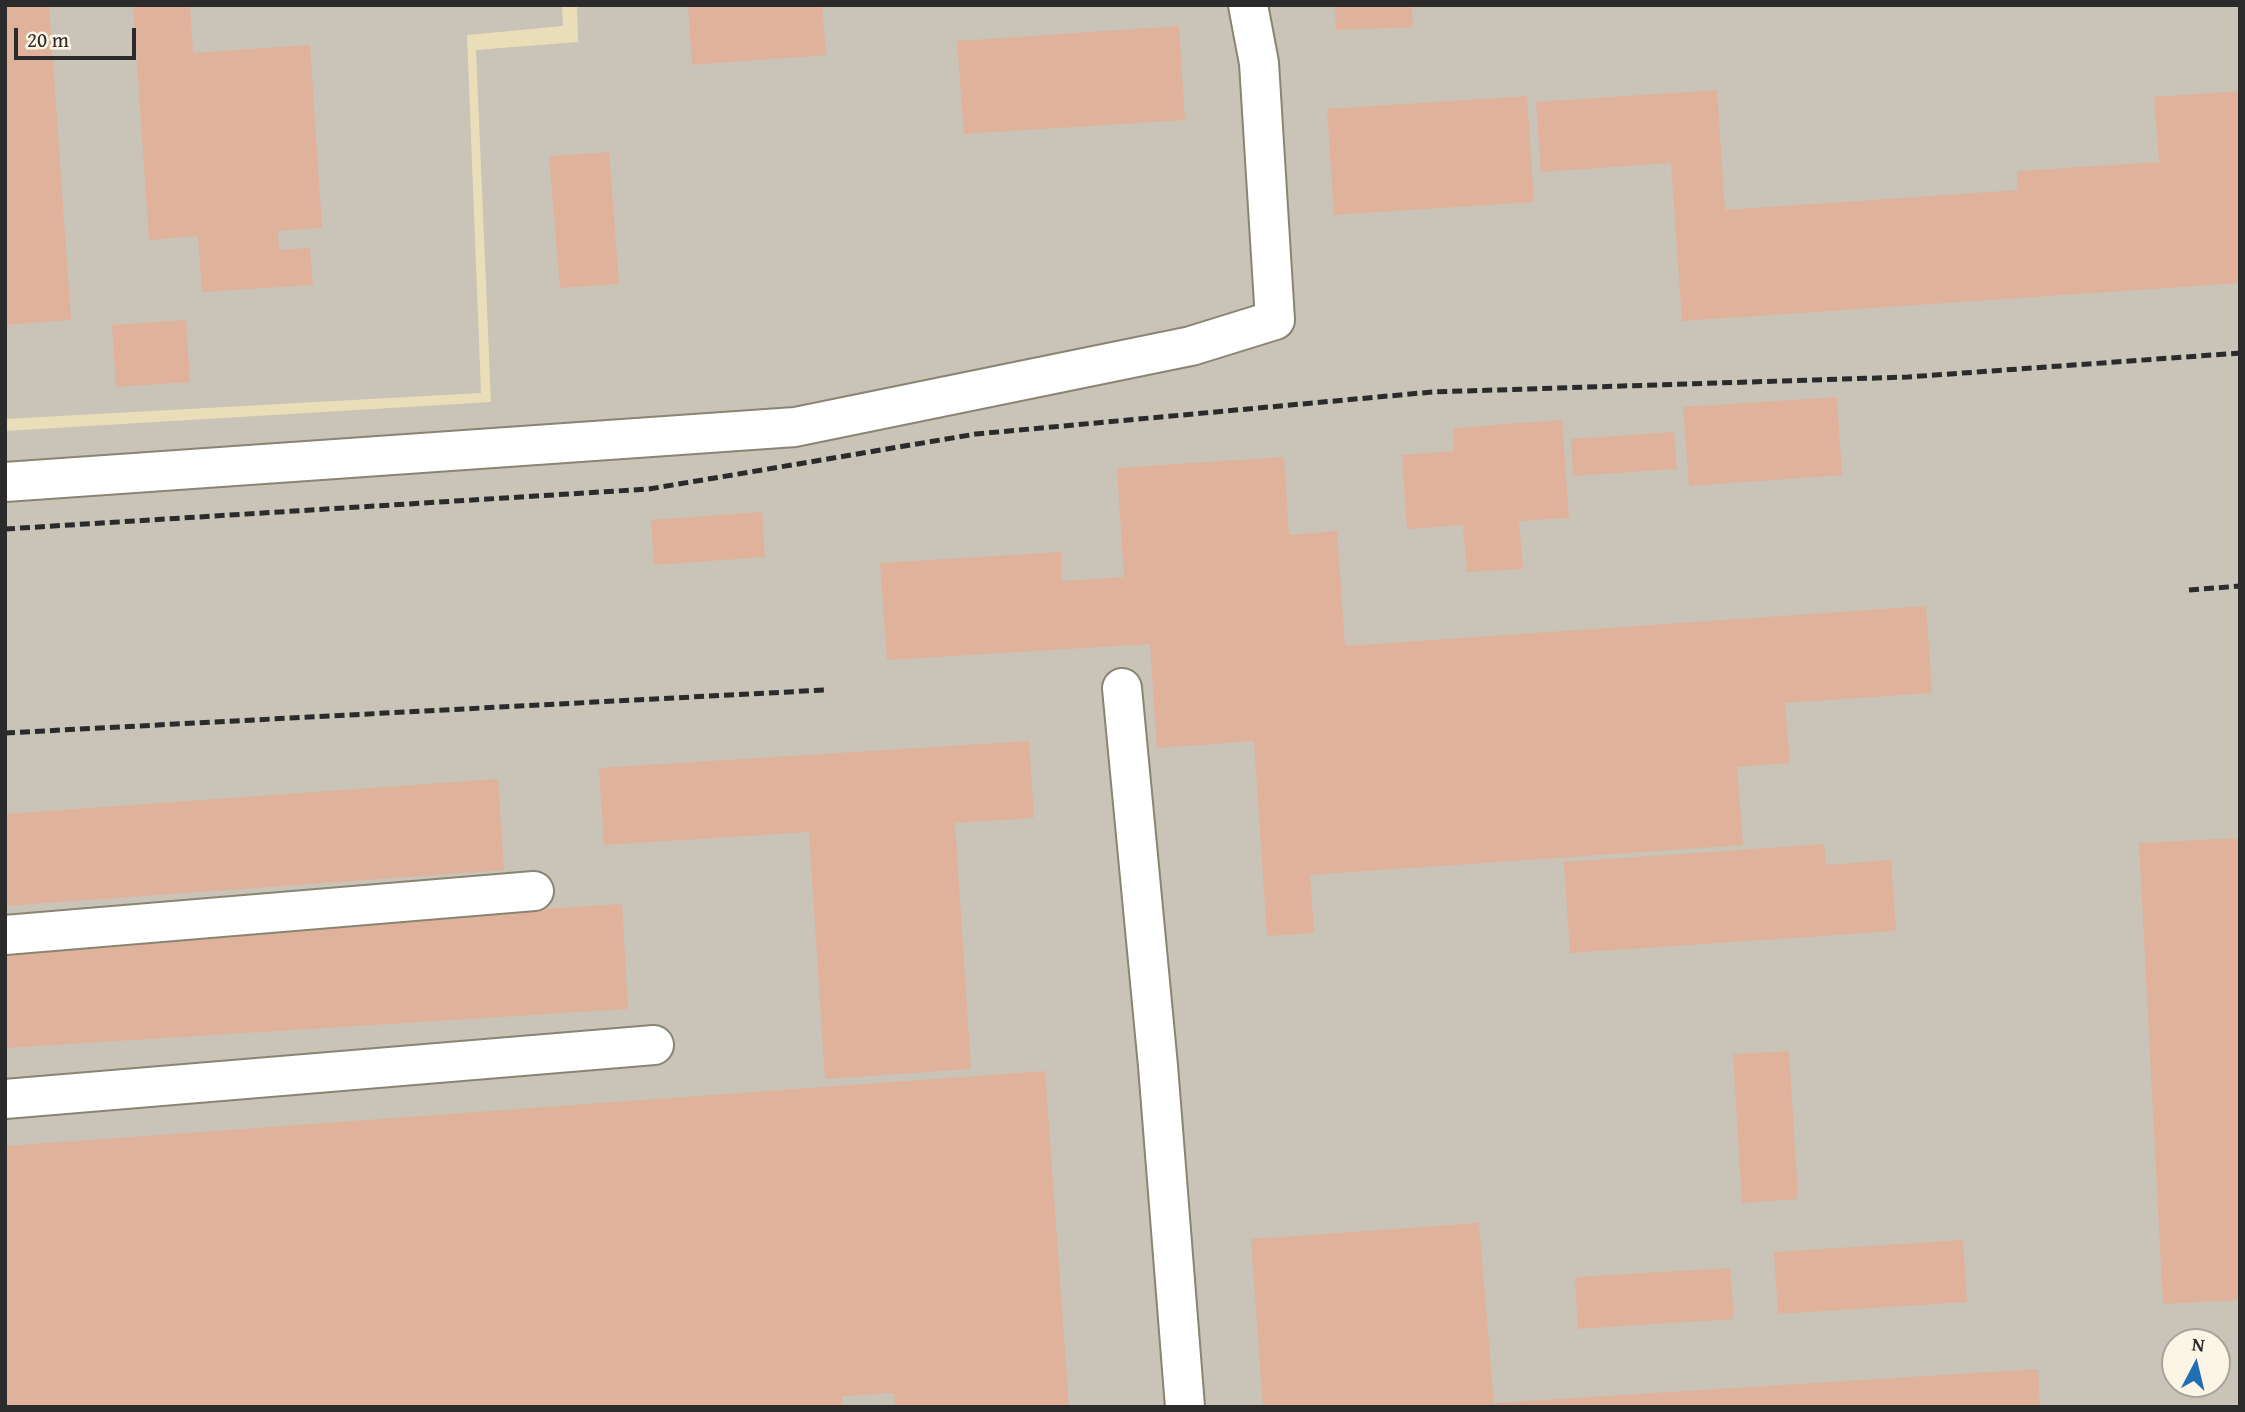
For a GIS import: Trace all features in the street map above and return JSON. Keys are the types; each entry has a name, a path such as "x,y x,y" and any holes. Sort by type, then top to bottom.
{"lane":[{"path":"5,482 795,427 1191,346 1275,320 1259,63 1248,5"},
{"path":"1122,688 1185,1407"},
{"path":"5,936 534,891"},
{"path":"5,1099 654,1045"}],"shaded area":[{"path":"5,5 562,5 563,26 467,35 481,393 5,419"},
{"path":"577,5 2240,5 2240,1407 5,1407 5,431 491,402 476,50 578,42"}],"building":[{"path":"5,5 49,5 71,320 5,325"},
{"path":"133,5 190,5 193,53 310,45 322,228 278,231 279,250 310,248 313,285 202,292 198,236 149,240"},
{"path":"688,5 822,5 826,55 692,65"},
{"path":"1335,5 1412,5 1413,27 1336,30"},
{"path":"1179,26 1185,120 964,134 957,41"},
{"path":"1717,90 1725,210 2018,190 2017,171 2159,162 2154,97 2240,91 2240,283 1682,321 1671,163 1541,172 1536,102"},
{"path":"1527,96 1534,202 1334,215 1327,109"},
{"path":"609,152 619,284 560,288 549,156"},
{"path":"186,320 190,382 116,387 112,325"},
{"path":"1837,397 1842,475 1689,486 1683,407"},
{"path":"1562,420 1569,518 1519,521 1523,569 1467,572 1463,525 1407,529 1402,455 1454,451 1453,428"},
{"path":"1674,432 1677,469 1573,476 1571,439"},
{"path":"1284,457 1289,535 1337,531 1345,646 1926,606 1932,693 1785,703 1790,763 1737,767 1743,845 1310,875 1314,933 1267,936 1254,741 1157,748 1150,644 887,660 880,563 1061,552 1062,581 1124,577 1117,468"},
{"path":"762,512 765,557 654,565 651,520"},
{"path":"1029,741 1034,818 955,823 971,1069 825,1079 809,832 604,845 599,768"},
{"path":"498,779 504,870 5,906 5,814"},
{"path":"2240,838 2240,1300 2163,1304 2139,843"},
{"path":"1824,844 1826,865 1891,860 1896,931 1570,953 1564,862"},
{"path":"622,904 628,1009 5,1048 5,942"},
{"path":"1789,1051 1798,1199 1742,1203 1733,1054"},
{"path":"1045,1071 1069,1407 895,1407 894,1393 842,1396 843,1407 5,1407 5,1146"},
{"path":"1479,1223 1494,1403 2038,1369 2040,1407 1263,1407 1251,1239"},
{"path":"1963,1240 1967,1302 1778,1314 1774,1252"},
{"path":"1730,1268 1734,1319 1578,1329 1575,1277"}],"railway":[{"path":"5,529 649,489 976,434 1432,392 1908,377 2240,353"},
{"path":"2189,590 2240,586"},
{"path":"5,733 825,690"}]}
